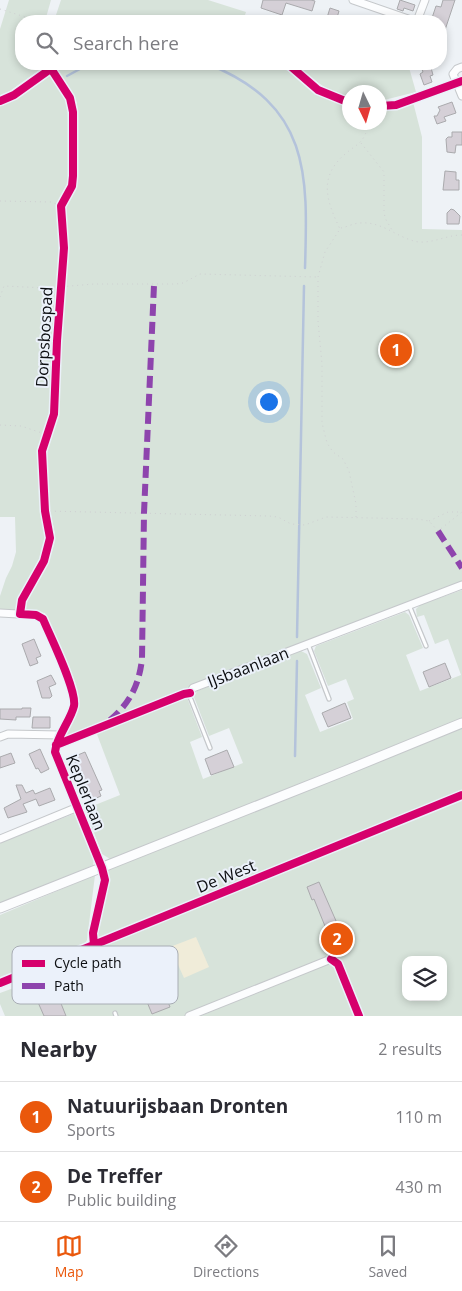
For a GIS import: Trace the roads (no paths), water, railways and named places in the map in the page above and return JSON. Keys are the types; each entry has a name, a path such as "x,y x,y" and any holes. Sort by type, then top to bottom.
{"main road":[{"path":"2,909 462,722"}],"street":[{"path":"353,0 398,15"},
{"path":"419,15 425,0"},
{"path":"462,68 453,74 462,96"},
{"name":"IJsbaanlaan","path":"190,693 193,688 462,586"},
{"name":"Keplerlaan","path":"0,613 36,615 43,619 73,692 74,706 60,734 55,752 102,868"},
{"path":"0,737 8,734 60,734"},
{"name":"Keplerlaan","path":"0,839 78,807"},
{"path":"189,1016 331,959"}],"lane":[{"path":"408,605 426,646"},
{"name":"IJsbaanlaan","path":"308,644 329,699"},
{"name":"IJsbaanlaan","path":"190,693 190,698 210,748"}],"waterway":[{"path":"67,76 78,70"},
{"path":"220,70 242,81 267,100 284,122 296,146 303,173 306,234 305,268"},
{"path":"297,637 304,286"},
{"path":"295,756 297,661"}],"place":[{"name":"Natuurijsbaan Dronten","path":"396,350"},
{"name":"De Treffer","path":"337,939"}]}
